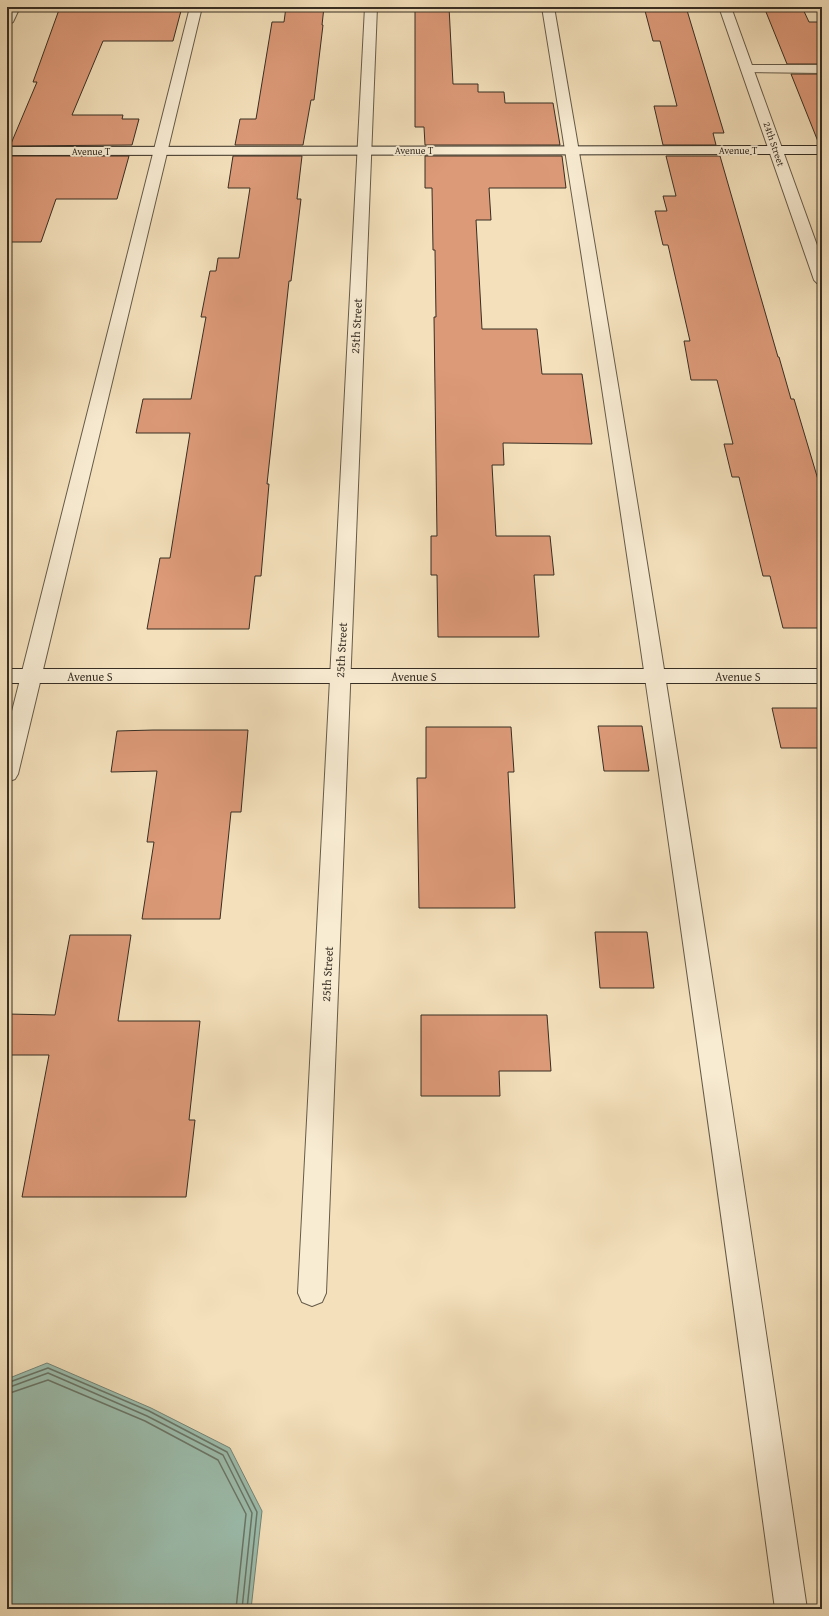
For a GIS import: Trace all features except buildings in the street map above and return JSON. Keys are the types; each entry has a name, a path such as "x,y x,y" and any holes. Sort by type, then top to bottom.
{"street":[{"path":"7,22 14,7"},
{"path":"7,774 196,7"},
{"name":"25th Street","path":"312,1293 371,7"},
{"path":"548,7 573,150 657,676 792,1609"},
{"name":"24th Street","path":"725,7 822,280"},
{"path":"747,69 822,69"},
{"name":"Avenue T","path":"7,151 822,150"},
{"name":"Avenue S","path":"7,676 822,676"}],"water":[{"path":"47,1363 151,1408 230,1448 262,1511 251,1609 7,1609 7,1379"}]}
